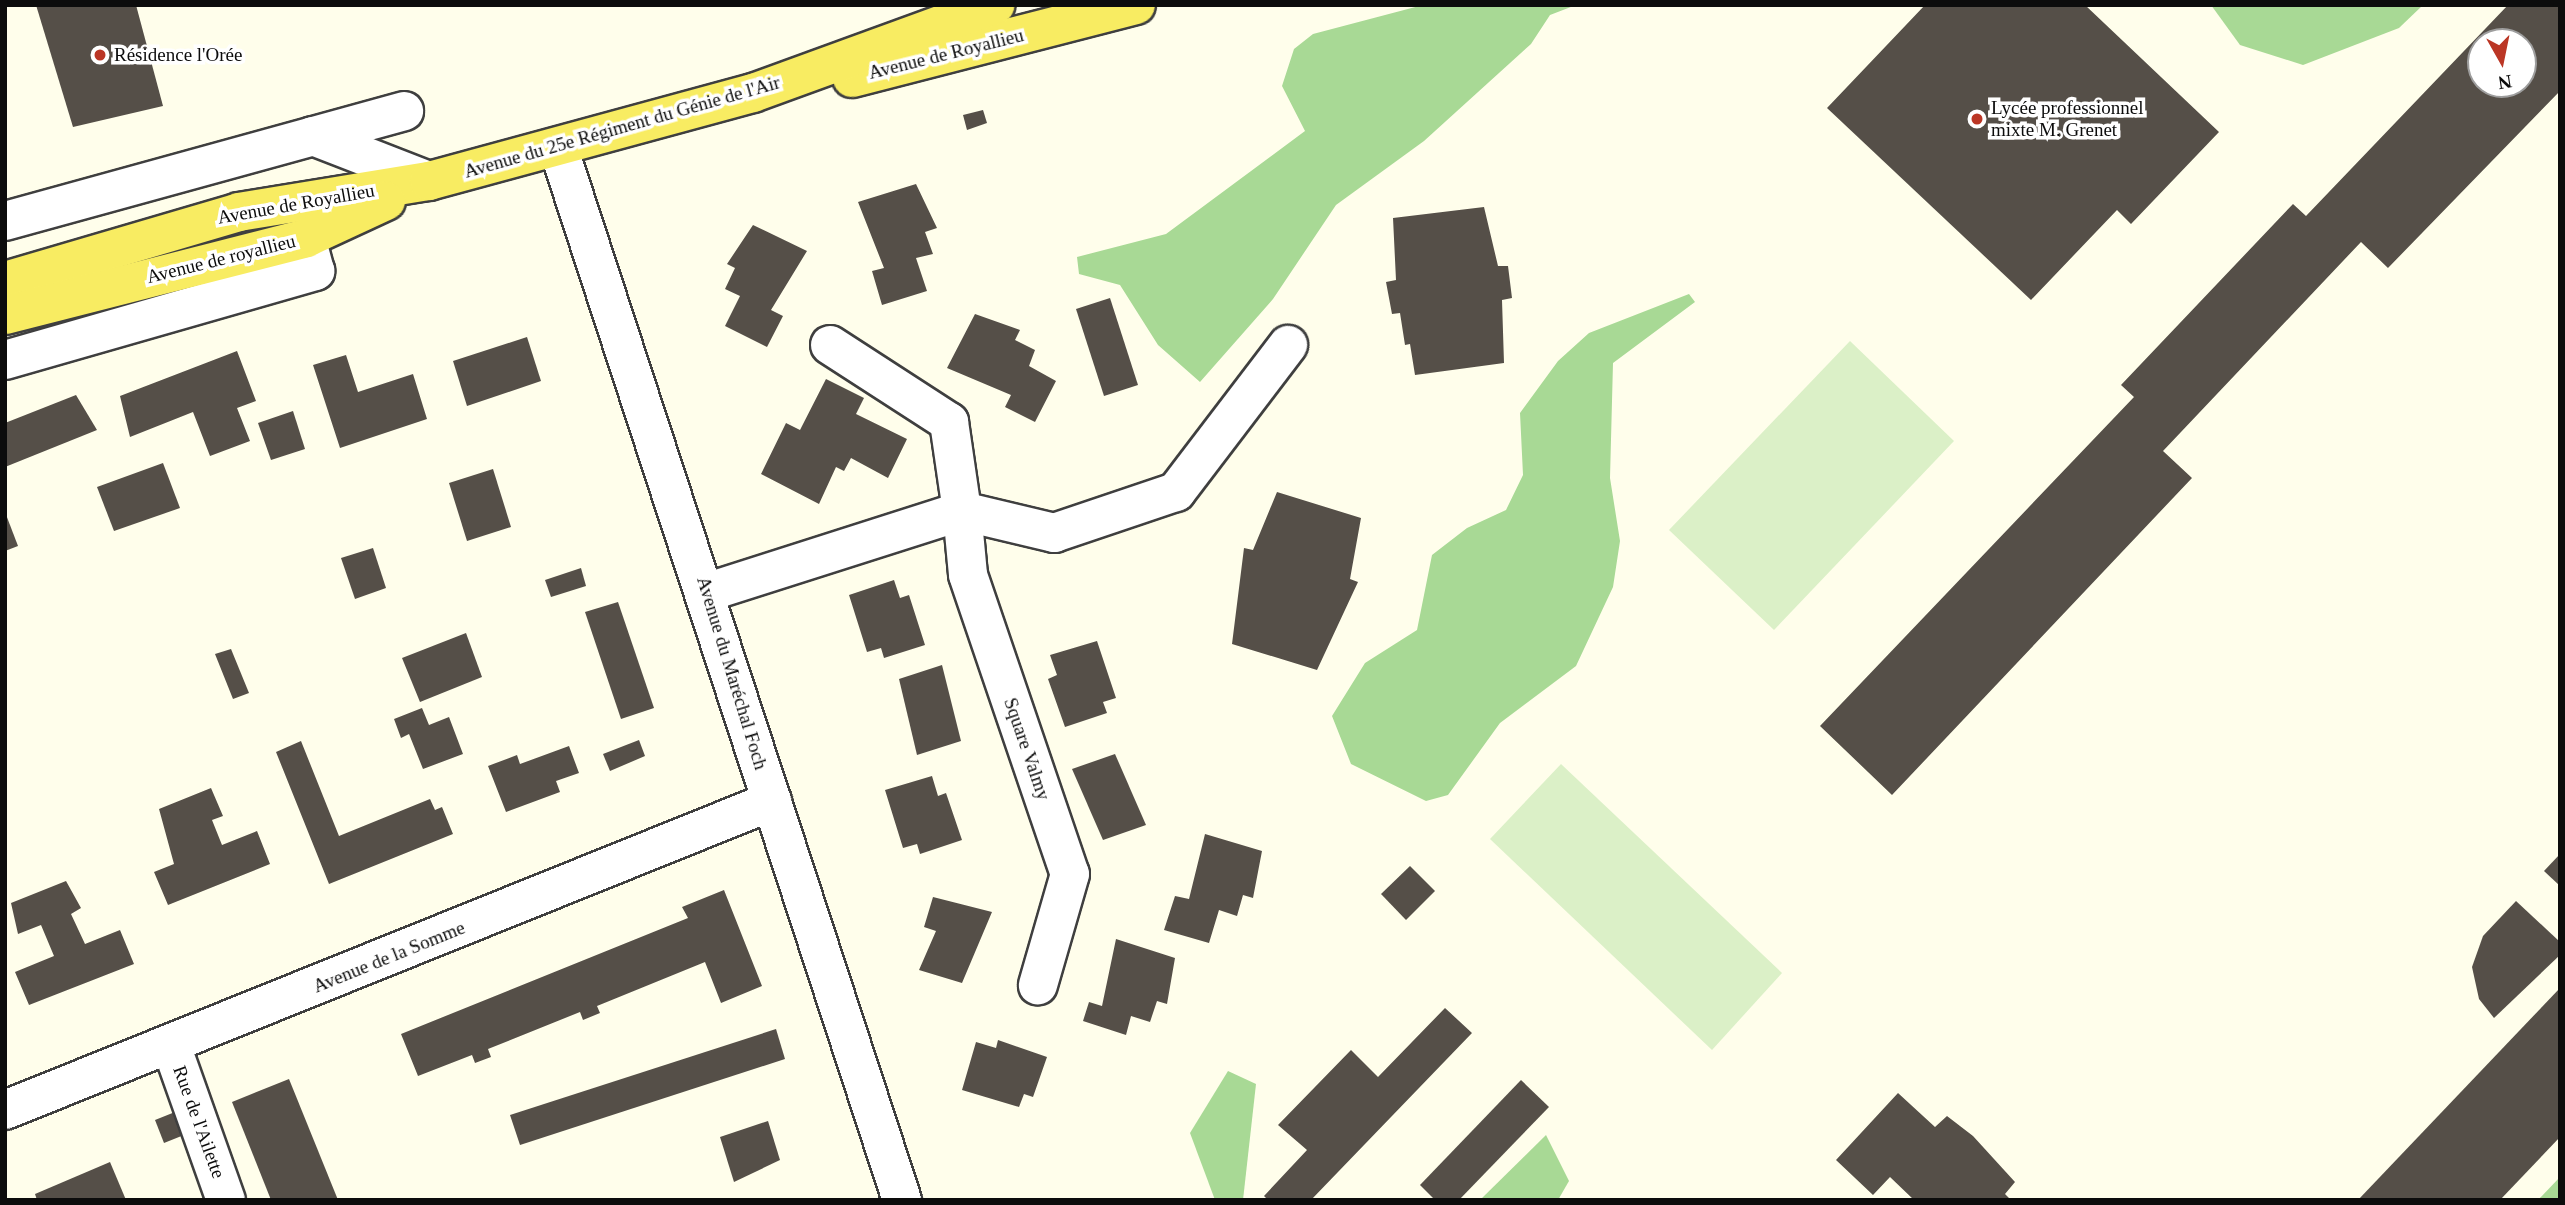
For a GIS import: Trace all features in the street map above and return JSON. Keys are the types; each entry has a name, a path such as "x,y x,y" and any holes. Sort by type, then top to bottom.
{"main road":[{"name":"Avenue de Royallieu","path":"852,54 995,5"},
{"name":"Avenue de Royallieu","path":"753,93 856,78 1136,5"},
{"name":"Avenue du 25e Régiment du Génie de l'Air","path":"429,181 753,93 852,54"},
{"name":"Avenue de Royallieu","path":"5,281 239,212 429,181"},
{"name":"Avenue de royallieu","path":"5,315 306,237 429,181"}],"street":[{"path":"5,221 404,111"},
{"name":"Avenue de Royallieu","path":"313,136 429,181"},
{"name":"Avenue du Maréchal Foch","path":"558,146 708,592 772,801 902,1200"},
{"name":"Avenue de Royallieu","path":"5,360 315,271 306,237"},
{"name":"Square Valmy","path":"830,345 948,422 962,511 968,575 1070,874 1038,985"},
{"path":"708,592 962,511 1054,534 1176,492 1288,345"},
{"name":"Avenue de la Somme","path":"5,1110 772,801"},
{"name":"Rue de l'Ailette","path":"171,1045 226,1200"}],"green space":[{"path":"1423,5 1576,5 1550,15 1531,44 1424,141 1336,205 1273,299 1200,382 1158,345 1120,285 1079,274 1077,257 1166,234 1305,131 1282,86 1294,49 1313,34"},
{"path":"2211,5 2423,5 2399,28 2303,65 2240,45"},
{"path":"1689,294 1695,302 1613,363 1610,478 1620,541 1613,587 1576,666 1500,723 1448,795 1426,801 1351,764 1332,716 1365,663 1417,630 1432,555 1467,528 1506,510 1523,475 1520,413 1558,361 1589,333"},
{"path":"1850,341 1954,441 1774,630 1669,530"},
{"path":"1561,764 1782,973 1712,1050 1490,839"},
{"path":"1228,1071 1256,1084 1243,1200 1215,1200 1190,1133"},
{"path":"1546,1135 1569,1181 1558,1200 1480,1200"},
{"path":"2560,1177 2560,1200 2538,1200"}],"building":[{"name":"Résidence l'Orée","path":"36,5 136,5 163,106 73,127"},
{"path":"1925,5 2085,5 2219,132 2131,224 2117,210 2031,300 1827,108"},
{"path":"2508,5 2560,5 2560,91 2388,268 2361,242 2163,451 2192,478 1892,795 1820,726 2134,397 2121,385 2293,204 2306,216 2467,48 2467,98 2537,98 2537,28 2486,28"},
{"path":"983,110 987,123 967,130 963,115"},
{"path":"916,184 937,228 925,232 933,254 916,258 927,291 882,305 872,271 884,268 858,202"},
{"path":"1484,207 1498,266 1508,266 1512,298 1502,300 1504,363 1415,375 1410,344 1405,345 1400,313 1392,314 1386,282 1396,280 1393,218"},
{"path":"753,225 807,251 771,310 783,316 767,347 725,326 740,296 725,289 735,268 727,264"},
{"path":"1110,298 1138,385 1104,396 1076,309"},
{"path":"975,314 1020,330 1015,340 1035,350 1029,366 1056,381 1035,422 1005,407 1011,395 947,368"},
{"path":"527,337 541,381 467,406 453,361"},
{"path":"237,351 256,401 237,408 250,441 210,456 193,412 130,437 120,396"},
{"path":"346,355 358,392 413,374 427,419 340,448 313,365"},
{"path":"826,379 864,398 856,414 907,439 888,478 851,458 844,471 836,467 819,504 761,474 786,423 800,430"},
{"path":"76,395 97,430 5,467 5,423"},
{"path":"293,411 305,449 271,460 258,423"},
{"path":"163,463 180,508 114,531 97,487"},
{"path":"493,469 511,527 467,541 449,483"},
{"path":"1277,492 1361,518 1350,579 1358,582 1317,670 1232,644 1244,548 1253,550"},
{"path":"5,512 18,546 5,551"},
{"path":"373,548 386,588 355,599 341,558"},
{"path":"581,568 586,586 551,597 545,580"},
{"path":"894,580 900,598 909,595 925,645 884,658 881,648 867,652 849,595"},
{"path":"618,602 654,708 621,719 585,612"},
{"path":"466,633 482,677 420,702 402,658"},
{"path":"1097,641 1116,698 1103,702 1107,713 1065,727 1048,679 1057,675 1050,655"},
{"path":"231,649 249,693 233,699 215,654"},
{"path":"942,665 961,741 917,755 899,679"},
{"path":"422,708 429,725 449,717 463,754 423,769 409,734 401,738 394,719"},
{"path":"639,740 645,756 610,771 603,754"},
{"path":"301,741 339,836 430,799 435,810 442,807 453,834 329,884 276,752"},
{"path":"569,746 579,773 556,781 560,792 506,812 488,766 517,755 520,764"},
{"path":"1115,754 1146,825 1103,840 1072,769"},
{"path":"932,776 938,796 946,793 962,840 920,854 917,844 903,848 885,790"},
{"path":"211,788 223,816 212,820 222,845 257,831 270,864 168,905 154,872 174,864 159,809"},
{"path":"1205,834 1262,851 1253,898 1243,895 1237,916 1219,910 1209,943 1164,930 1175,896 1189,899"},
{"path":"2560,854 2560,886 2544,871"},
{"path":"1410,866 1435,891 1406,920 1381,894"},
{"path":"66,881 81,908 71,914 85,944 120,930 134,964 29,1005 15,972 54,956 41,925 18,934 11,903"},
{"path":"724,890 762,986 721,1003 705,962 597,1006 600,1013 583,1020 580,1012 488,1049 491,1057 475,1063 472,1055 418,1076 401,1034 688,918 682,907"},
{"path":"933,897 992,912 962,983 919,970 936,931 924,927"},
{"path":"2516,901 2560,942 2560,955 2494,1018 2479,999 2472,967 2483,936"},
{"path":"1116,939 1175,958 1167,1004 1157,1001 1150,1022 1131,1016 1126,1035 1083,1021 1089,1002 1102,1006"},
{"path":"2560,988 2560,1137 2500,1200 2358,1200"},
{"path":"1445,1008 1472,1033 1311,1200 1268,1200 1264,1196 1307,1150 1278,1125 1351,1050 1378,1077"},
{"path":"776,1029 785,1059 520,1145 510,1115"},
{"path":"998,1040 1047,1057 1033,1097 1024,1094 1019,1107 962,1090 976,1042 996,1048"},
{"path":"289,1079 338,1200 271,1200 232,1102"},
{"path":"1521,1080 1549,1107 1459,1200 1435,1200 1420,1185"},
{"path":"1898,1093 1935,1127 1947,1116 1973,1136 2015,1182 2005,1194 2011,1200 1914,1200 1890,1177 1873,1195 1836,1160"},
{"path":"175,1112 184,1135 164,1143 155,1120"},
{"path":"768,1121 780,1160 734,1182 720,1137"},
{"path":"110,1162 126,1200 37,1200 35,1194"}],"place":[{"name":"Résidence l'Orée","path":"100,55"},
{"name":"Lycée professionnel mixte M. Grenet","path":"1977,119"}]}
